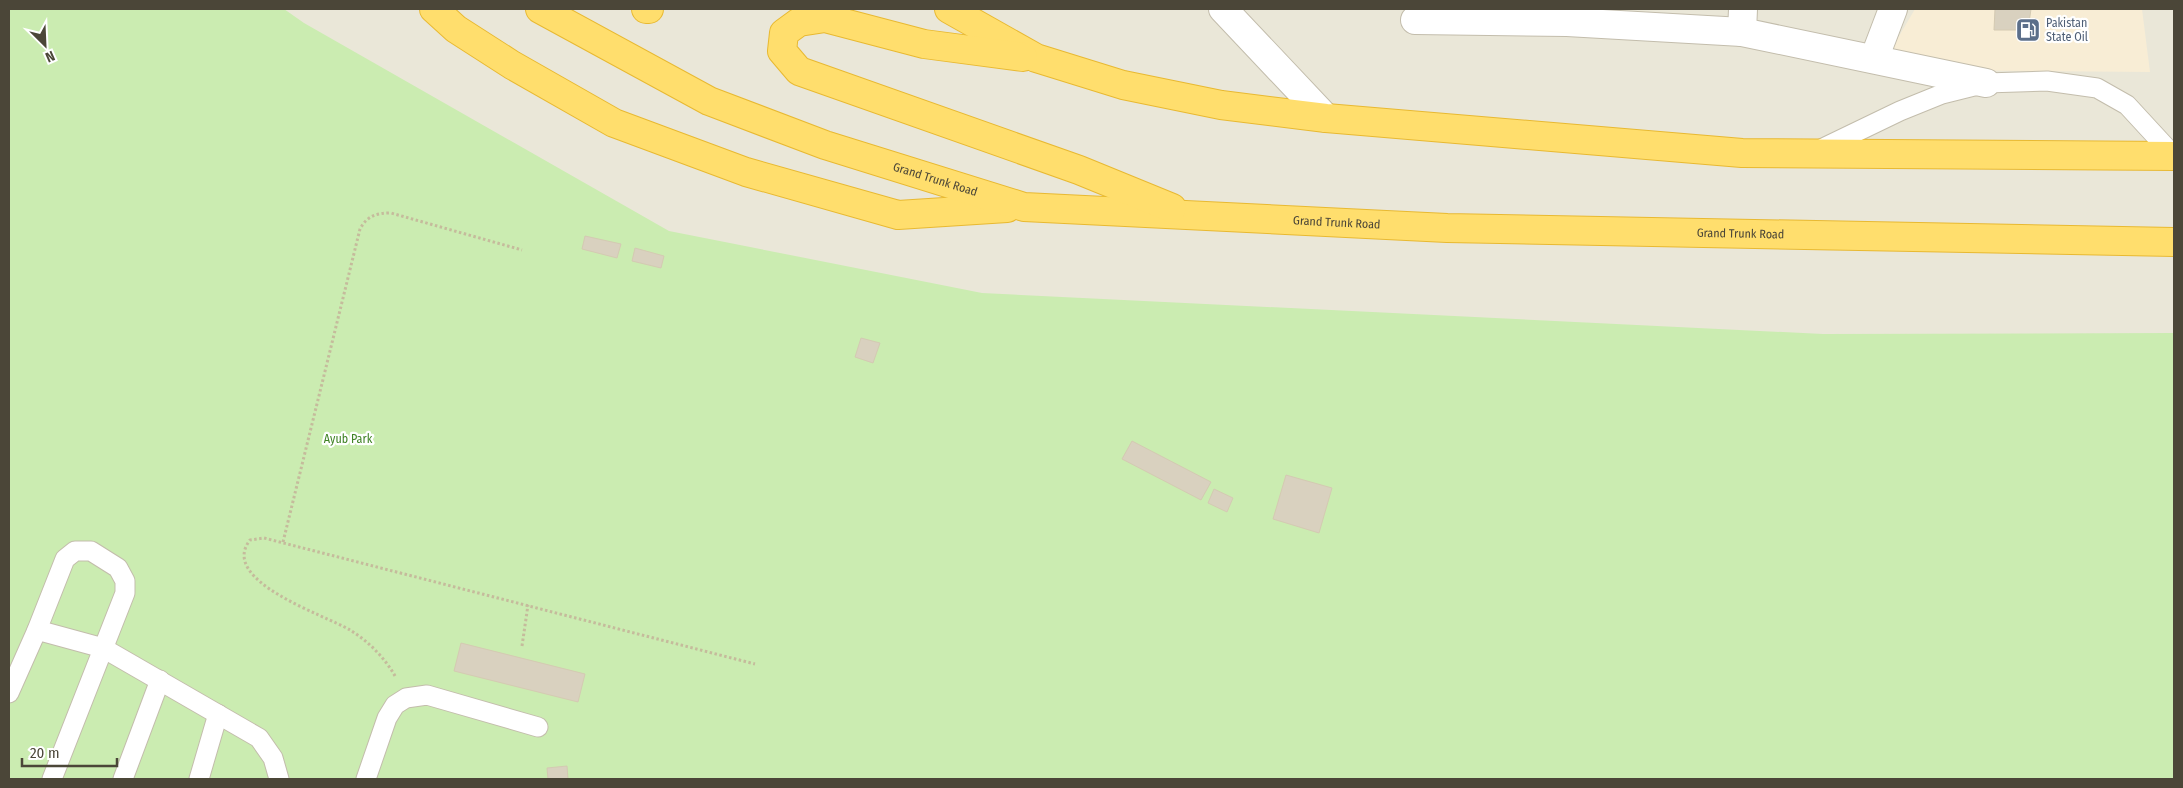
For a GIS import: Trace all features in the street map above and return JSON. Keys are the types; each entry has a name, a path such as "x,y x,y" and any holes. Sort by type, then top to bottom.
{"highway":[{"path":"434,9 456,29 512,65 614,123 746,172 898,215 1024,207"},
{"name":"Grand Trunk Road","path":"540,9 709,101 824,145 1024,207 1447,228 2174,242"},
{"path":"949,9 1036,58"},
{"path":"1192,216 1079,170 798,71 782,51 784,33 799,22 825,18 924,44 1036,58 1123,85 1221,105 1326,118 1742,153 2174,156"}],"street":[{"path":"1223,9 1326,118"},
{"path":"1874,59 1893,9"},
{"path":"1415,20 1567,15 1743,20 1874,59 1986,83"}],"lane":[{"path":"1811,153 1900,111 1942,94 1986,83 2047,81 2097,88 2127,105 2174,156"},
{"path":"9,693 37,630 65,559 75,551 91,551 118,568 125,580 126,593 52,779"},
{"path":"37,630 103,648 259,738 273,758 278,779"},
{"path":"123,779 160,680"},
{"path":"366,779 387,718 395,705 406,698 427,695 538,727"},
{"path":"199,779 218,714"}],"path":[{"path":"283,542 360,229 364,222 371,216 379,213 391,213 522,250"},
{"path":"406,698 390,668 370,645 350,630 277,593 256,580 247,569 242,556 244,547 250,540 264,538 283,542 756,664"},
{"path":"522,646 528,605"}],"shaded area":[{"name":"Ayub Park","path":"9,9 2174,9 2174,779 9,779"},
{"path":"1915,9 2142,9 2150,72 1913,70 1892,48"}],"green space":[{"name":"Ayub Park","path":"9,9 284,9 304,23 669,231 982,293 1823,334 2174,333 2174,779 9,779"}],"building":[{"path":"1995,9 2031,9 2028,30 1994,30"},
{"path":"585,236 621,244 617,258 582,249"},
{"path":"635,248 664,256 661,268 632,261"},
{"path":"861,338 880,343 873,363 855,357"},
{"path":"1132,441 1211,482 1201,500 1122,459"},
{"path":"1286,475 1332,488 1319,533 1273,519"},
{"path":"1214,489 1233,498 1227,512 1208,503"},
{"path":"461,643 585,674 578,702 454,671"},
{"path":"567,766 568,779 548,779 547,768"}],"place":[{"name":"Pakistan State Oil","path":"2028,30"}]}
